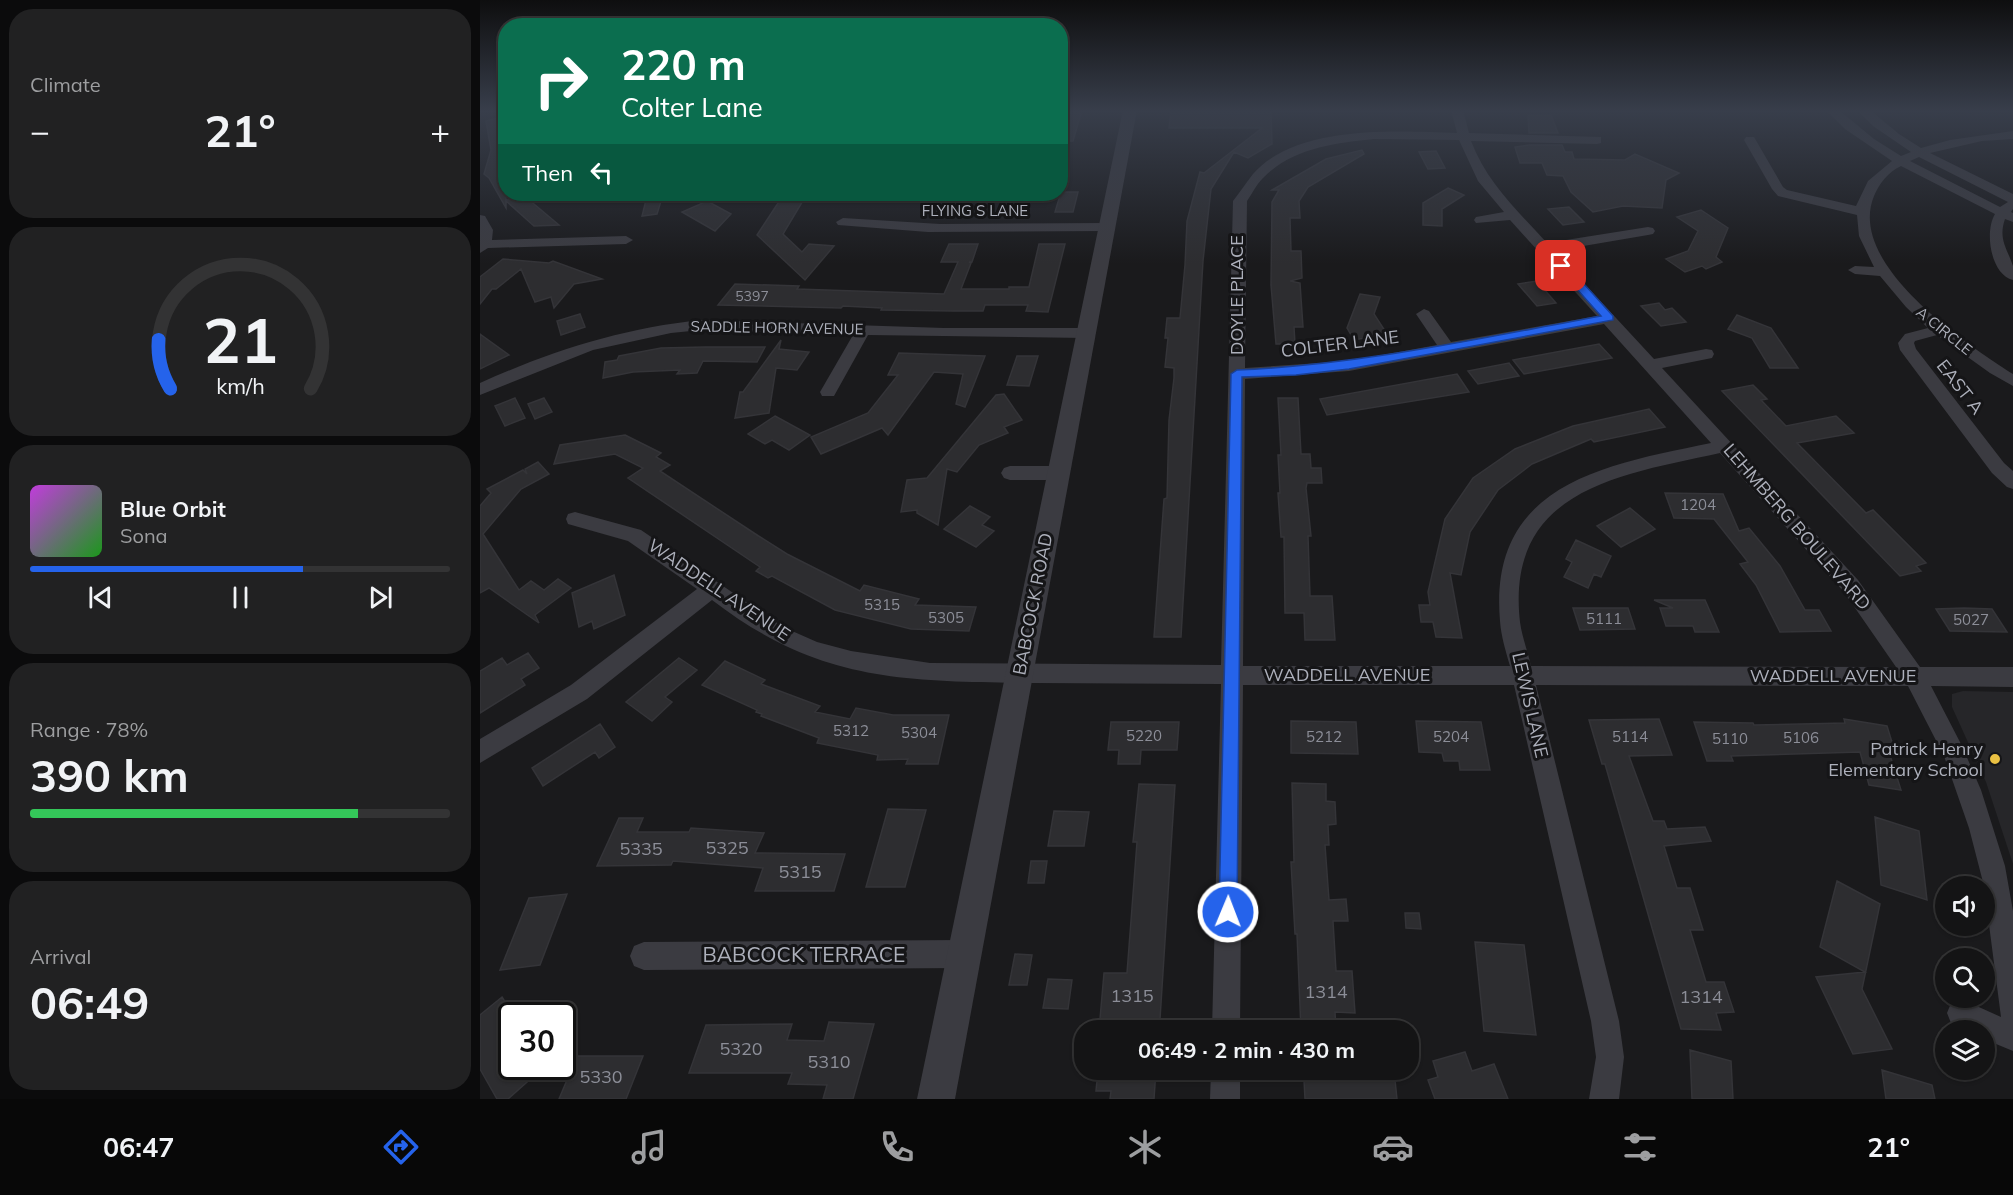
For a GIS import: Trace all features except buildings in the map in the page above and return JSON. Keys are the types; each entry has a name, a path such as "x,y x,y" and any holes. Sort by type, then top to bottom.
{"street":[{"name":"BABCOCK ROAD","path":"936,1099 1120,161"},
{"name":"DOYLE PLACE","path":"1226,1020 1238,211 1239,201 1246,188 1257,176 1277,161"},
{"name":"LEHMBERG BOULEVARD","path":"1472,161 1482,179 1514,215 1851,586 1894,643 1915,676 1946,736 1974,802 1991,866 2013,1012"},
{"path":"1762,161 1778,189 1784,193 1863,212 1866,198 1874,182 1897,161"},
{"path":"1904,161 1943,184 2007,215"},
{"path":"1940,161 2013,201 2007,215 1996,223 1994,235 2001,258 2013,276"},
{"name":"A CIRCLE","path":"1863,212 1868,240 1884,272 1905,297 1940,330 2013,381"},
{"path":"1481,220 1514,215"},
{"path":"480,219 488,229 482,247 626,240"},
{"name":"FLYING S LANE","path":"843,222 884,222 924,228 1106,228"},
{"path":"1545,248 1648,231"},
{"path":"1855,270 1884,272"},
{"path":"1424,314 1447,348"},
{"name":"COLTER LANE","path":"1237,374 1326,369 1609,318"},
{"name":"SADDLE HORN AVENUE","path":"480,390 561,354 590,344 650,330 701,325 863,331 1086,333"},
{"name":"EAST A","path":"1940,330 1910,337 1906,343 1908,350 1998,468 2013,482"},
{"path":"828,393 863,331"},
{"path":"1651,365 1706,354"},
{"name":"LEWIS LANE","path":"1604,1099 1610,1056 1605,1021 1510,622 1509,578 1520,542 1534,519 1550,502 1571,489 1597,477 1726,446"},
{"path":"1010,473 1059,473"},
{"name":"WADDELL AVENUE","path":"575,519 639,537 710,590 776,633 812,649 852,661 890,668 930,672 1232,675 2013,677"},
{"path":"480,752 579,692 710,590"},
{"name":"BABCOCK TERRACE","path":"644,956 965,954"},
{"path":"1961,1013 2013,1037"},
{"path":"1225,1099 1226,1080"}],"shaded area":[{"name":"Patrick Henry Elementary School","path":"1963,691 2013,692 2013,864 1986,782 1952,707 1952,694"}],"place":[{"name":"Patrick Henry Elementary School","path":"1995,759"}],"route":[{"path":"1228,912 1237,374 1349,366 1609,318 1561,266"}]}
